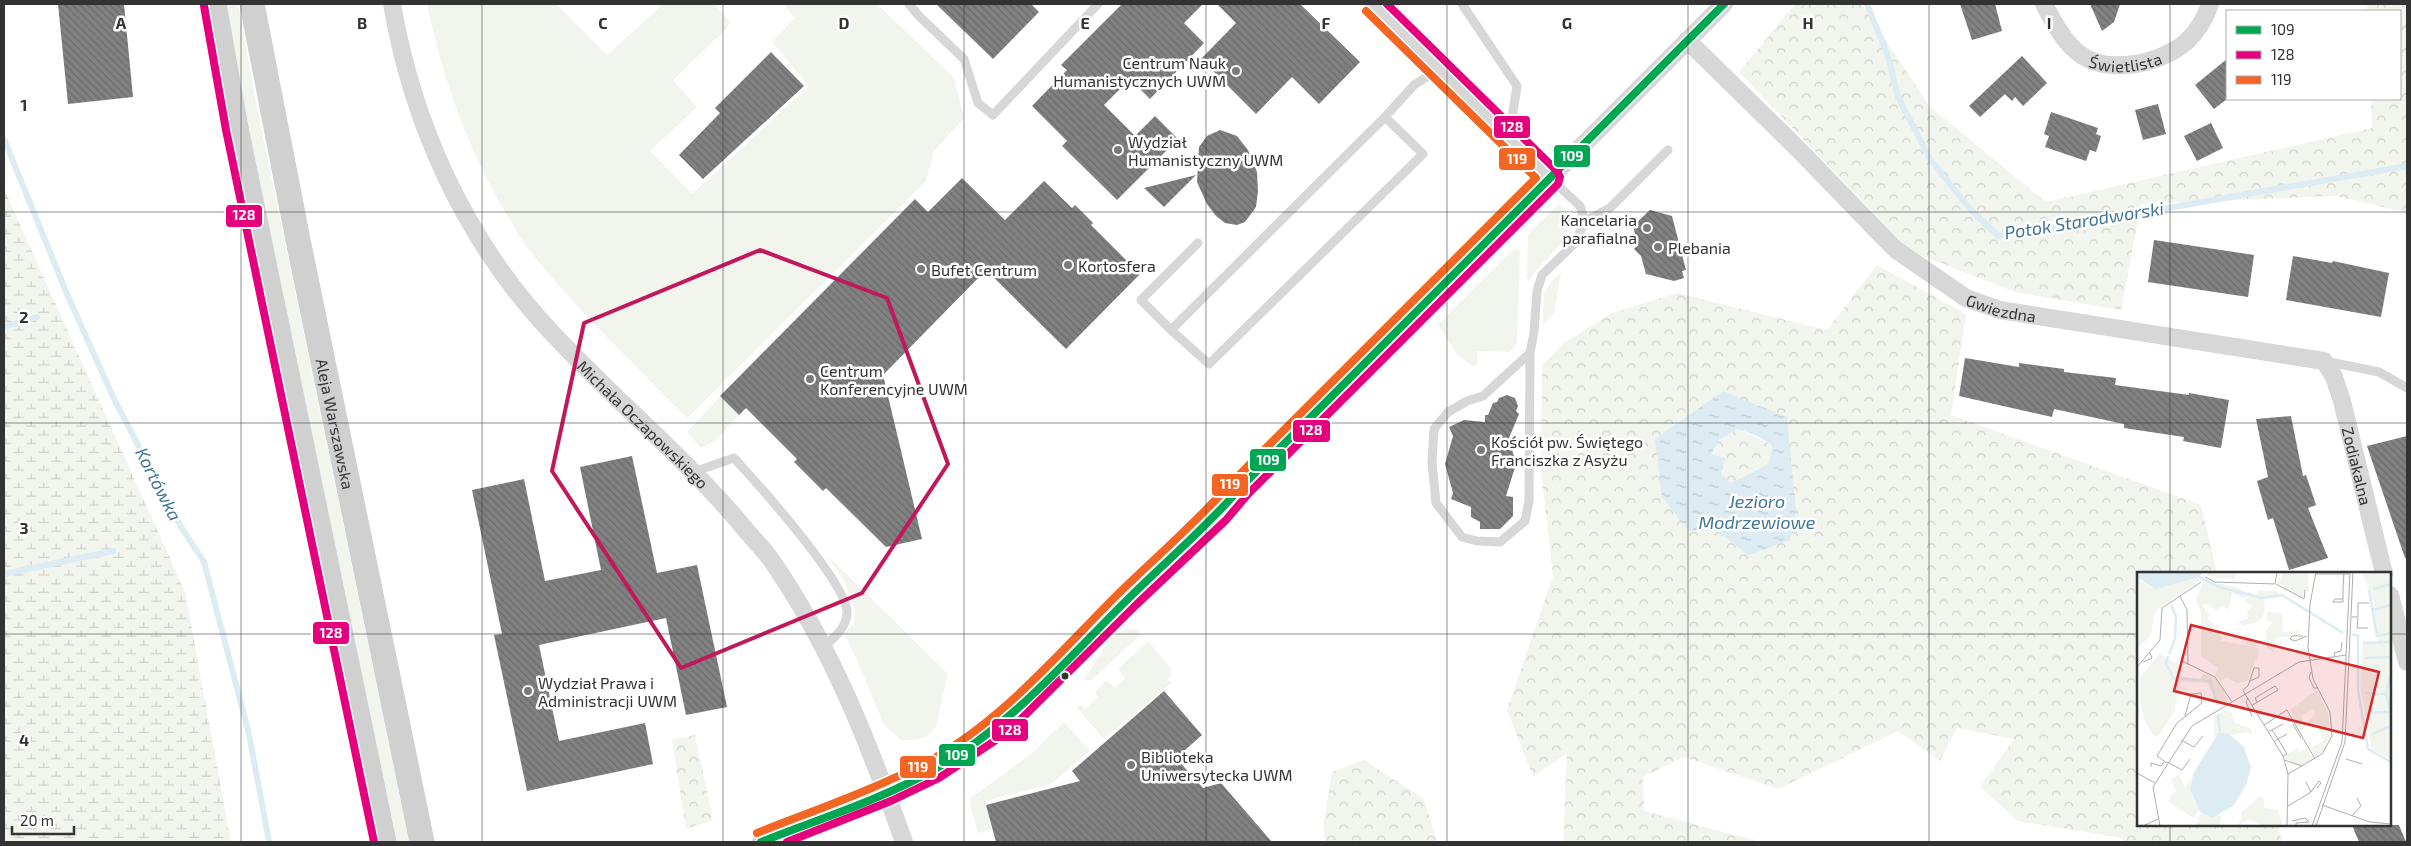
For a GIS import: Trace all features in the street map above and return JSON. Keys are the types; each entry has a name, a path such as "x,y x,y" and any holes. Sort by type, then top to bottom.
{"main road":[{"path":"214,4 236,128 384,842"},
{"name":"Aleja Warszawska","path":"252,4 298,240 422,842"}],"street":[{"name":"Michała Oczapowskiego","path":"392,4 400,48 426,133 445,176 468,218 500,268 542,322 723,503 771,560 824,647 852,705 887,792 904,842"},
{"path":"1373,4 1550,178"},
{"path":"762,842 887,792 935,769 1002,724 1218,513 1249,479 1724,4"},
{"name":"Świetlista","path":"2044,4 2062,35 2076,52 2107,64 2133,64 2163,56 2185,43 2205,19 2210,4"},
{"name":"Gwiezdna","path":"1687,40 1896,249 1966,298 2000,310 2324,361"},
{"name":"Zodiakalna","path":"2324,361 2334,377 2342,401 2384,572"},
{"path":"2391,599 2407,662"}],"lane":[{"path":"909,4 964,59 978,103 993,115 1098,4"},
{"path":"1462,4 1518,86 1509,138"},
{"path":"1171,330 1385,117 1414,85 1439,69"},
{"path":"1198,243 1141,300 1209,364 1423,154 1385,117"},
{"path":"1530,353 1483,396 1467,401 1448,412 1434,429 1432,462 1436,503 1462,537 1478,541 1500,542 1525,521 1529,501 1530,353 1534,332 1537,291 1542,276 1576,243 1586,221 1610,208 1668,150"},
{"path":"1550,178 1580,206 1586,221"},
{"name":"Gwiezdna","path":"2324,361 2379,372 2407,388"},
{"path":"693,472 734,458 827,570 842,596 847,611 845,626 824,647"}],"highlighted area":[{"path":"760,250 887,298 948,464 862,593 681,668 552,471 584,323"}],"green space":[{"path":"226,4 238,4 256,103 409,842 397,842 395,833 243,104"},
{"path":"427,4 556,4 607,55 663,4 715,4 730,22 726,29 673,80 697,107 650,151 692,194 809,86 772,42 795,18 782,4 877,4 954,78 964,118 934,151 926,181 687,418 566,294 521,238 494,193 469,141 449,87"},
{"path":"1795,4 1862,4 1930,107 2046,202 2372,128 2371,100 2401,100 2401,10 2367,10 2367,4 2407,4 2407,219 2405,212 2336,196 2141,204 2121,310 2015,292 1910,251 1739,72"},
{"path":"4,189 185,592 231,842 4,842"},
{"path":"1559,204 1571,216 1566,235 1529,281 1527,278 1528,234"},
{"path":"1515,248 1520,252 1517,343 1510,352 1477,351 1478,362 1475,367 1457,355 1438,324"},
{"path":"1877,265 1966,314 1951,415 2201,505 2217,572 2137,572 2137,826 2278,826 2282,842 2123,842 2122,838 2018,821 1980,787 2014,739 1957,728 1940,761 1898,731 1778,789 1684,757 1643,777 1644,811 1754,840 1754,842 1563,842 1567,753 1533,777 1507,710 1553,576 1541,471 1542,366 1564,343 1612,313 1677,293 1827,330","holes":["1787,417 1748,555 1715,529 1655,439"]},
{"path":"1561,272 1554,314 1543,324 1544,295 1549,284"},
{"path":"722,395 740,414 715,441 701,448 687,432"},
{"path":"1738,429 1773,445 1768,464 1731,483 1721,474 1710,454 1719,440"},
{"path":"826,554 948,674 936,727 928,736 916,740 901,740 884,725 844,634 854,623 855,610 845,582"},
{"path":"1128,629 1139,630 1139,636 1092,680 1084,680 1110,638"},
{"path":"1148,641 1171,668 1171,676 1168,679 1171,683 1104,739 1077,708 1081,705 1085,709 1098,696 1095,692 1107,680 1115,688 1125,678 1118,669"},
{"path":"1064,722 1090,751 1051,784 985,801 992,830 978,833 970,805 971,798 1031,754"},
{"path":"695,735 713,820 686,829 672,740"},
{"path":"1364,760 1424,799 1437,842 1326,842 1323,827 1332,772"}],"water":[{"name":"Jezioro Modrzewiowe","path":"1723,391 1787,417 1796,511 1790,540 1748,555 1715,529 1689,531 1662,497 1655,439","holes":["1738,429 1755,435 1773,445 1768,464 1731,483 1721,474 1725,458 1711,454 1719,440"]}],"building":[{"path":"58,4 124,4 133,97 68,104"},
{"path":"936,4 1031,4 1039,12 993,59"},
{"path":"1122,4 1203,4 1184,23 1204,43 1150,99 1130,79 1104,105 1135,136 1155,116 1178,139 1117,200 1062,146 1067,141 1032,106 1067,70 1061,65"},
{"path":"1217,4 1300,4 1360,62 1319,104 1292,77 1256,114 1201,59 1236,23"},
{"path":"1960,4 1995,4 2002,31 1972,40"},
{"path":"2090,4 2120,4 2114,22 2102,31"},
{"path":"771,52 804,86 703,179 679,155 720,113 715,108"},
{"path":"2022,56 2047,83 2023,106 2015,97 2012,101 2005,94 1980,117 1969,106"},
{"path":"2226,60 2226,100 2214,109 2195,85"},
{"path":"2158,104 2166,134 2143,140 2135,110"},
{"path":"2051,112 2098,128 2096,134 2101,136 2096,152 2090,150 2086,161 2045,147 2049,136 2044,134"},
{"path":"2211,123 2223,148 2197,161 2184,136"},
{"path":"1220,130 1237,136 1248,150 1257,172 1258,191 1256,207 1245,222 1237,225 1225,223 1216,216 1207,204 1197,182 1199,147 1207,136"},
{"path":"1196,175 1164,207 1144,188"},
{"name":"Centrum Konferencyjne UWM","path":"962,178 1005,220 1044,181 1072,208 1075,205 1093,223 1091,225 1140,274 1066,349 986,270 883,375 922,539 886,547 826,488 823,491 794,462 797,459 746,408 739,415 720,396 915,199 928,212"},
{"name":"Plebania","path":"1650,210 1672,216 1686,270 1682,271 1684,278 1674,281 1646,274 1641,256 1634,249 1638,245 1633,226"},
{"path":"2154,240 2254,255 2248,297 2148,282"},
{"path":"2293,256 2332,263 2333,261 2389,273 2381,317 2286,300"},
{"path":"1965,358 2019,367 2019,363 2064,369 2064,372 2116,378 2115,385 2189,395 2189,393 2229,400 2221,448 2183,441 2184,437 2124,428 2124,424 2054,409 2052,417 1959,396"},
{"name":"Kościół pw. Świętego Franciszka z Asyżu","path":"1507,395 1515,398 1518,406 1516,411 1519,414 1509,438 1516,464 1506,496 1513,497 1513,516 1500,529 1480,529 1480,522 1471,517 1471,507 1451,499 1453,493 1445,464 1453,436 1449,427 1464,420 1485,422 1485,415 1488,415 1493,403"},
{"path":"2291,416 2303,476 2306,475 2316,505 2308,508 2328,558 2289,570 2273,518 2268,520 2257,481 2268,477 2256,419"},
{"path":"2407,436 2407,558 2405,558 2367,446"},
{"path":"632,456 657,573 697,565 727,707 686,715 666,618 539,645 559,741 645,723 653,764 527,791 494,635 502,634 472,490 524,479 545,581 601,570 580,467"},
{"name":"Biblioteka Uniwersytecka UWM","path":"1164,691 1202,735 1176,758 1203,788 1221,783 1272,842 996,842 986,805 1080,781 1072,771"},
{"path":"2399,825 2406,842 2359,842 2352,826"}],"waterway":[{"name":"Potok Starodworski","path":"1867,4 1888,56 1898,97 1930,159 1970,209 1998,236 2407,166"},
{"name":"Kortówka","path":"4,139 67,294 114,399 181,527 204,562 249,734 269,842"},
{"path":"4,327 37,317"},
{"path":"4,574 113,551"}],"transit line":[{"name":"128","path":"787,842 891,801 939,778 1008,732 1137,604 1226,520 1249,493 1558,184 1560,177 1557,171 1387,4"},
{"name":"109","path":"761,842 872,800 914,780 962,752 1013,713 1215,516 1242,486 1724,4"},
{"name":"128","path":"204,6 226,130 374,842"},
{"name":"119","path":"757,833 866,790 929,761 956,745 1005,707 1116,596 1177,539 1536,178 1366,11"}],"place":[{"name":"Centrum Nauk Humanistycznych UWM","path":"1236,71"},
{"name":"Wydział Humanistyczny UWM","path":"1118,150"},
{"name":"Kancelaria parafialna","path":"1647,228"},
{"name":"Plebania","path":"1658,247"},
{"name":"Kortosfera","path":"1068,265"},
{"name":"Bufet Centrum","path":"921,269"},
{"name":"Centrum Konferencyjne UWM","path":"810,379"},
{"name":"Kościół pw. Świętego Franciszka z Asyżu","path":"1481,450"},
{"name":"Wydział Prawa i Administracji UWM","path":"528,691"},
{"name":"Biblioteka Uniwersytecka UWM","path":"1131,765"}]}
